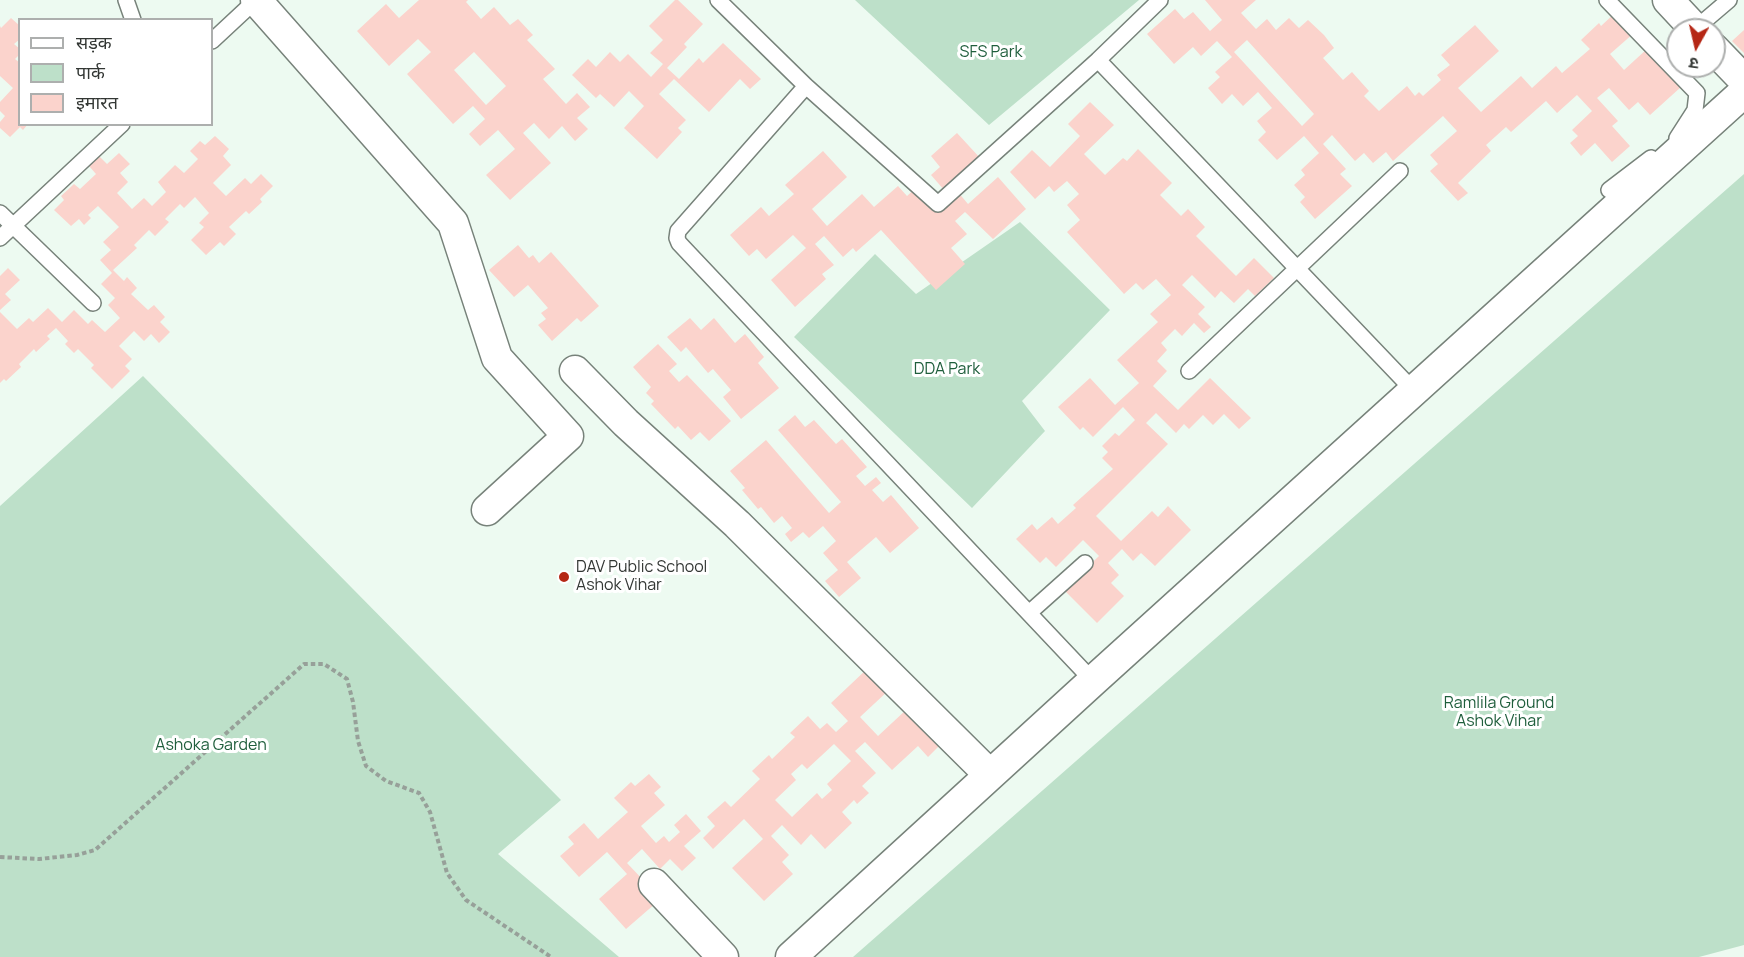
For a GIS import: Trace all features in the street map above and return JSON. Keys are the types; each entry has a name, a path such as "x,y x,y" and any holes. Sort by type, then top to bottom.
{"street":[{"path":"256,0 453,223 497,358 568,436 487,510"},
{"path":"1668,0 1685,18"},
{"path":"1726,61 1744,80"},
{"path":"791,957 1744,92"},
{"path":"575,371 626,423 736,524 990,775"},
{"path":"654,884 723,957"}],"lane":[{"path":"126,0 132,18"},
{"path":"213,40 256,0"},
{"path":"718,0 806,86 938,204 1098,60 1160,0"},
{"path":"1607,0 1666,57"},
{"path":"1716,18 1729,0"},
{"path":"1098,60 1414,391"},
{"path":"1609,190 1679,137 1695,110 1697,93 1685,78"},
{"path":"806,86 678,231 679,243 1093,681"},
{"path":"0,238 120,126"},
{"path":"1189,370 1400,171"},
{"path":"0,213 93,303"},
{"path":"1029,613 1084,563"}],"path":[{"path":"0,857 39,859 77,855 95,850 304,664 324,664 347,679 353,702 358,741 366,766 386,781 419,794 430,812 447,873 466,900 551,957"}],"green space":[{"name":"SFS Park","path":"855,0 1139,0 989,125"},
{"name":"Ramlila Ground Ashok Vihar","path":"1744,174 1744,945 1699,957 853,957"},
{"name":"DDA Park","path":"1020,222 1110,310 1022,401 1045,431 972,508 794,337 875,254 916,294"},
{"name":"Ashoka Garden","path":"143,376 561,800 498,854 619,957 0,957 0,506"}],"building":[{"path":"419,0 468,0 466,2 481,19 494,7 510,25 518,19 533,35 527,40 555,69 543,79 566,104 577,93 590,107 577,118 588,129 575,141 562,126 549,139 534,123 523,133 551,163 510,200 486,175 515,149 498,130 480,146 469,134 485,119 473,106 453,124 407,74 431,52 418,39 389,66 357,31 386,4 399,18","holes":["474,52 506,86 486,105 454,70"]},
{"path":"675,0 678,0 703,24 684,44 687,47 667,68 679,79 699,58 703,63 723,43 761,79 750,89 740,79 709,112 674,79 659,94 686,120 678,128 682,132 657,159 624,128 644,106 629,91 614,107 600,94 596,98 572,75 588,59 596,67 610,52 620,62 628,54 651,77 663,64 650,53 663,40 649,26"},
{"path":"1205,0 1256,0 1241,13 1256,29 1267,19 1276,30 1289,18 1299,28 1308,20 1334,48 1323,58 1343,80 1352,72 1369,91 1364,96 1379,111 1407,86 1415,96 1419,92 1423,96 1441,80 1437,75 1450,65 1441,55 1475,25 1499,51 1458,88 1481,112 1521,76 1532,88 1556,66 1562,73 1590,49 1581,40 1599,23 1601,26 1616,12 1634,33 1610,54 1624,70 1647,49 1666,70 1666,78 1673,78 1681,87 1650,115 1638,102 1629,110 1609,88 1597,98 1618,121 1612,126 1630,146 1612,162 1595,143 1581,156 1570,143 1578,136 1572,130 1592,111 1577,95 1557,113 1546,101 1511,132 1506,127 1486,145 1491,151 1458,183 1468,193 1458,201 1430,171 1438,164 1430,155 1457,131 1443,116 1393,161 1386,152 1373,163 1364,153 1355,161 1332,135 1323,144 1346,169 1340,174 1352,186 1315,219 1300,202 1305,197 1294,185 1305,175 1301,170 1319,153 1304,136 1277,160 1258,140 1266,132 1257,121 1272,108 1258,92 1243,106 1232,94 1222,104 1208,88 1220,77 1215,72 1232,57 1217,41 1201,56 1193,47 1174,64 1147,34 1175,9 1184,19 1193,12 1210,31 1222,20","holes":["1247,40 1314,114 1302,126 1234,52"]},
{"path":"11,18 18,24 18,41 14,44 18,47 18,56 15,59 18,61 18,126 26,126 23,130 20,127 10,137 0,128 0,122 5,116 0,111 0,102 13,88 0,76 0,26 1,28"},
{"path":"1744,30 1744,53 1732,41"},
{"path":"1090,102 1114,125 1084,154 1105,175 1123,158 1127,161 1138,149 1172,183 1160,195 1181,216 1188,209 1205,227 1196,236 1236,276 1254,258 1274,278 1255,296 1248,289 1234,303 1221,291 1215,298 1192,275 1182,285 1205,307 1198,314 1211,327 1204,333 1194,323 1182,336 1175,329 1161,343 1167,350 1157,361 1167,371 1153,386 1178,410 1210,378 1251,418 1239,429 1224,414 1213,425 1203,415 1189,429 1184,424 1176,433 1156,413 1146,423 1168,444 1096,516 1121,541 1152,511 1158,517 1168,506 1191,530 1155,566 1141,553 1133,561 1122,549 1108,563 1119,575 1111,583 1124,596 1097,623 1064,590 1099,556 1083,540 1056,567 1046,557 1040,563 1016,539 1032,524 1037,530 1052,517 1058,524 1076,508 1073,505 1113,469 1102,458 1108,452 1102,446 1115,433 1119,436 1135,420 1123,407 1093,437 1083,427 1080,430 1058,407 1090,378 1115,405 1139,383 1117,360 1158,322 1150,314 1171,295 1156,279 1143,290 1136,283 1124,294 1067,232 1080,220 1067,205 1079,194 1067,181 1054,192 1049,186 1035,199 1010,172 1032,150 1050,167 1080,136 1068,124"},
{"path":"957,133 981,159 952,185 968,204 998,177 1026,209 993,239 965,212 955,221 967,234 951,248 965,264 936,290 881,230 856,252 853,248 843,257 824,236 815,244 834,265 822,274 826,279 795,307 771,280 806,248 793,235 766,259 757,249 749,256 730,235 761,207 769,216 794,194 785,185 823,151 847,177 812,209 827,226 862,194 874,207 898,186 907,196 919,185 934,202 945,191 931,175 940,167 931,156"},
{"path":"215,136 229,149 223,156 231,165 213,183 226,196 245,178 251,184 261,174 273,186 260,199 262,202 249,214 246,211 229,227 236,234 224,246 220,242 206,255 191,240 204,227 199,223 209,213 195,197 184,208 180,204 165,219 169,222 155,236 149,230 134,245 137,248 113,270 124,281 127,277 137,288 131,294 148,310 154,305 165,317 160,322 170,332 159,343 151,334 144,341 134,331 119,346 132,359 125,366 130,371 112,389 91,368 94,365 78,349 74,353 65,344 68,341 56,328 47,336 50,339 36,352 34,349 19,364 21,367 6,381 4,379 0,383 0,312 17,329 29,318 33,322 48,308 62,322 74,310 88,324 92,320 105,332 120,318 108,305 115,298 101,284 112,273 100,260 111,250 103,242 119,227 98,206 88,215 91,218 84,225 79,219 71,226 54,210 64,200 61,196 74,184 80,189 96,174 89,166 99,156 107,164 119,153 130,164 120,173 128,182 117,193 132,209 144,198 152,206 166,192 158,182 175,165 184,173 198,159 190,151 200,141 205,145"},
{"path":"518,245 529,258 533,255 539,263 551,252 599,306 581,322 577,318 552,341 538,325 546,319 541,313 548,308 528,285 514,297 489,270"},
{"path":"8,268 20,280 5,294 11,300 0,310 0,276"},
{"path":"690,318 701,330 714,318 735,343 745,334 764,357 758,363 779,388 741,419 723,397 731,390 713,369 708,373 686,347 681,352 667,337"},
{"path":"658,344 677,364 669,371 679,382 687,375 731,421 709,441 700,432 691,440 678,426 675,429 651,404 654,401 646,393 651,387 633,367"},
{"path":"795,415 805,427 814,420 836,444 842,439 867,467 856,476 865,486 876,477 881,483 872,490 883,502 891,495 919,528 890,553 876,537 847,562 861,578 839,597 825,581 838,570 823,553 836,541 823,526 809,538 803,532 791,542 785,534 792,528 782,516 774,523 761,507 758,509 742,490 745,488 730,471 766,440 829,513 841,502 778,430"},
{"path":"868,668 889,690 860,717 878,736 907,709 941,744 928,757 918,746 892,770 865,742 855,751 876,773 862,786 869,793 857,804 854,800 842,812 852,823 825,849 811,834 801,845 782,825 771,836 789,855 782,862 793,874 764,901 732,868 763,839 744,819 713,849 703,838 715,826 707,817 725,801 731,807 760,779 752,771 769,755 772,759 795,737 790,733 808,716 820,729 827,723 836,732 848,721 831,703","holes":["834,744 851,761 827,784 832,790 822,799 817,793 792,817 775,800 796,780 791,774 802,764 807,769"]},
{"path":"649,774 661,787 654,793 665,805 641,826 656,843 664,836 669,842 680,832 674,825 686,814 701,831 684,846 696,858 682,871 670,859 660,869 642,849 627,863 645,882 656,903 626,929 599,899 627,874 607,852 579,877 560,856 574,844 568,837 584,823 598,839 628,812 614,798 631,782 635,786"}],"place":[{"name":"DAV Public School Ashok Vihar","path":"564,577"}]}
